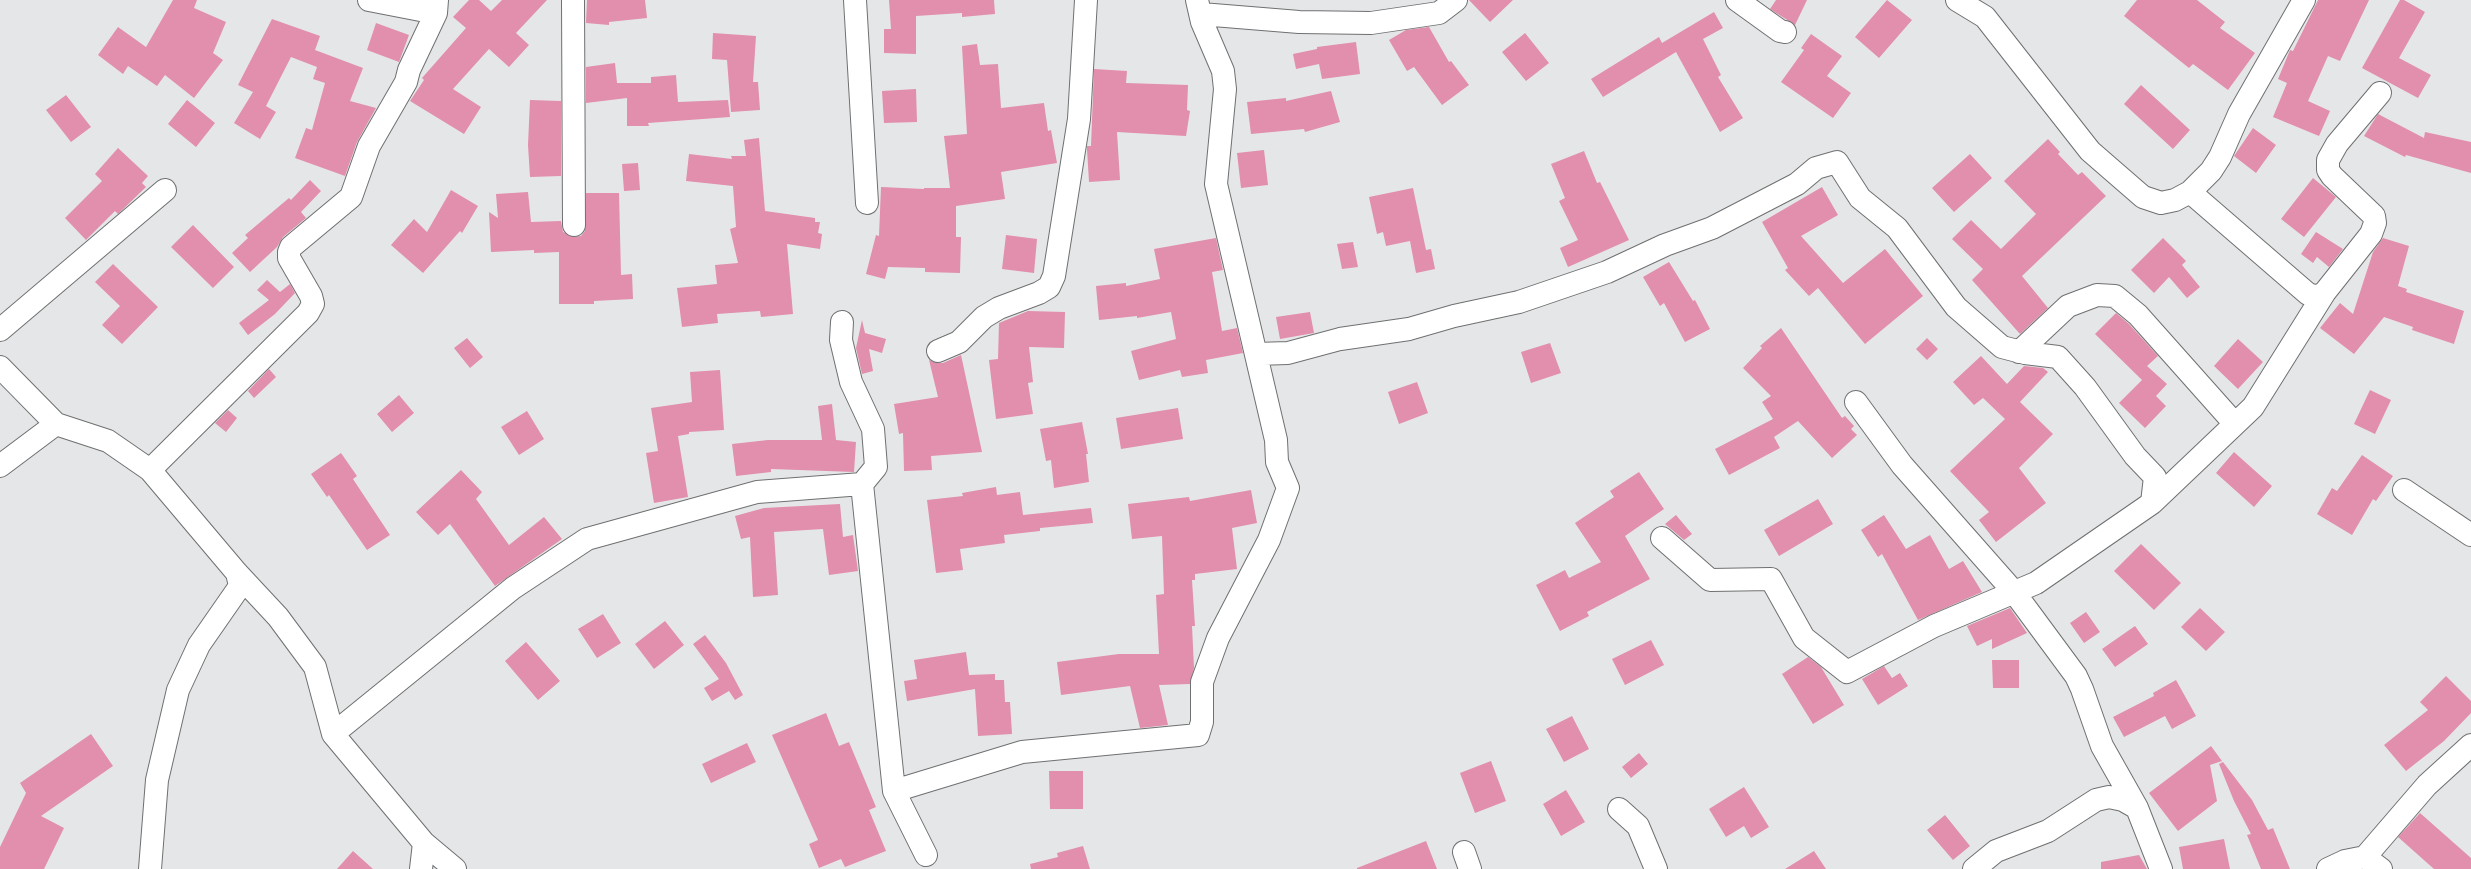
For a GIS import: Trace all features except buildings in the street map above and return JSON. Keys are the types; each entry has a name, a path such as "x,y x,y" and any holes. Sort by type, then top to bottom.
{"street":[{"path":"150,470 308,313 313,304 311,296 289,258 289,252 351,198 369,146 406,82 409,70 437,7 369,0"},
{"path":"573,0 574,225"},
{"path":"855,0 866,203"},
{"path":"938,351 959,342 984,317 999,308 1040,293 1049,286 1054,276 1079,119 1086,0"},
{"path":"894,791 1022,752 1198,735 1202,722 1202,682 1218,638 1269,540 1288,488 1277,462 1276,440 1216,184 1224,116 1225,89 1223,71 1199,7 1298,22 1371,22 1439,13 1456,0"},
{"path":"1737,0 1751,8 1780,31 1785,32"},
{"path":"1957,0 1985,16 2090,151 2143,197 2161,203 2175,200 2190,192 2211,171 2220,157 2239,114 2304,0"},
{"path":"1662,538 1710,580 1771,579 1804,638 1847,672 1934,626 2036,583 2152,503 2253,407 2324,292 2371,234 2375,223 2374,216 2332,176 2328,170 2328,160 2338,144 2380,93"},
{"path":"1256,354 1288,353 1340,339 1409,329 1454,316 1519,302 1607,272 1665,245 1712,228 1797,184 1816,168 1837,162 1860,198 1897,228 1956,307 2002,347 2019,352 2058,357 2085,387 2135,456 2155,477 2152,503"},
{"path":"0,330 165,190"},
{"path":"2190,192 2308,294 2318,297 2324,292"},
{"path":"2019,352 2068,306 2097,295 2115,296 2138,315 2235,424"},
{"path":"842,322 841,340 852,382 872,430 876,466 862,484 894,791 926,855"},
{"path":"0,367 56,424 108,441 150,470 237,574 278,616 315,667 333,734 424,843 455,869"},
{"path":"1856,402 1902,465 2014,592 2076,676 2107,757 2137,808 2162,869"},
{"path":"0,466 56,424"},
{"path":"333,734 513,588 587,539 757,492 862,484"},
{"path":"2404,490 2471,535"},
{"path":"150,869 157,780 178,690 199,645 240,586 237,574"},
{"path":"2328,869 2345,861 2373,863 2428,785 2471,746"},
{"path":"1974,869 1996,851 2048,831 2096,800 2109,797 2123,800 2137,808"},
{"path":"1619,809 1638,826 1656,869"},
{"path":"422,869 424,843"}]}
